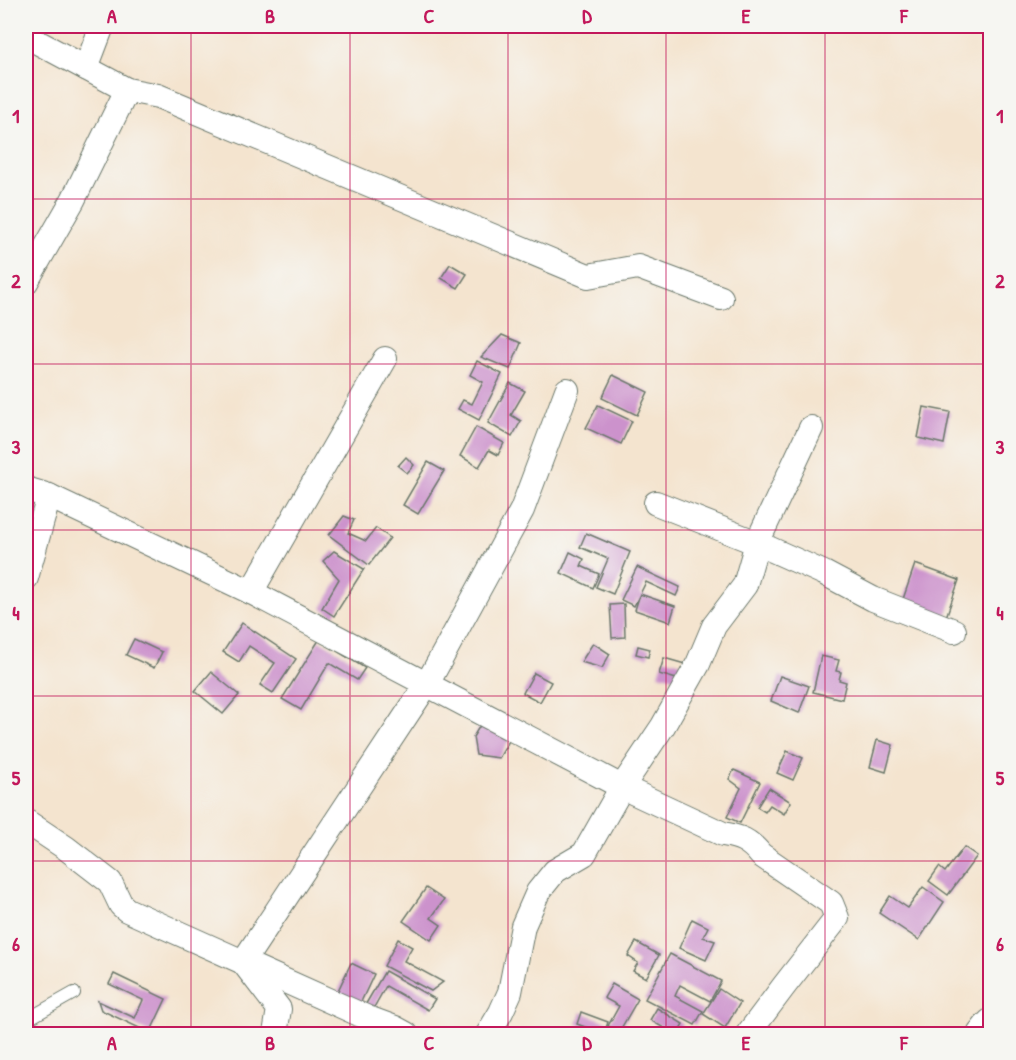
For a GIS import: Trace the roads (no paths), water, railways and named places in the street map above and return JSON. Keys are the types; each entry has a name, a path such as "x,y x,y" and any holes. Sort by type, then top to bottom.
{"street":[{"path":"86,68 102,26"},
{"path":"26,36 127,90 158,96 588,276 638,267 721,298"},
{"path":"26,282 73,200 127,90"},
{"path":"251,592 385,359"},
{"path":"243,962 427,684 522,510 567,390"},
{"path":"488,1035 510,992 523,926 538,892 555,871 585,854 622,787 663,726 698,664 714,626 745,585 757,543 811,428"},
{"path":"26,489 49,496 251,592 622,787 723,834 739,837 753,845 760,855 831,903 837,918 748,1035"},
{"path":"26,578 49,496"},
{"path":"656,503 757,543 824,573 873,599 954,631"},
{"path":"27,822 105,877 127,910 395,1028 406,1035"},
{"path":"243,962 279,1009 275,1035"},
{"path":"979,1035 990,1021"}],"lane":[{"path":"26,1020 74,993"}]}
